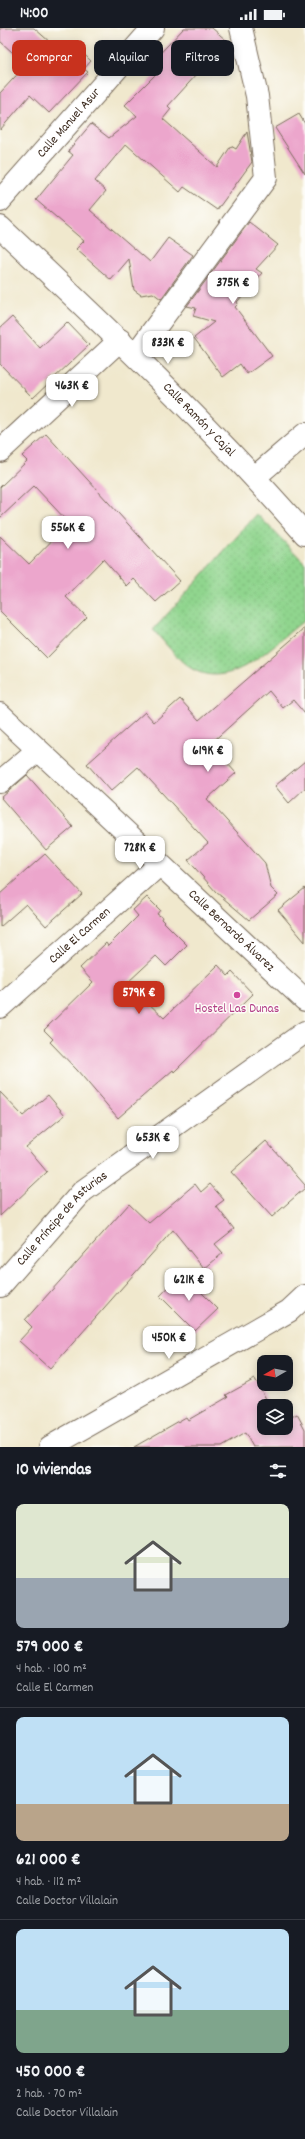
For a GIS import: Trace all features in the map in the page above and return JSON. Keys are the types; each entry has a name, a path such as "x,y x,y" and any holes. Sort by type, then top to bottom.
{"street":[{"name":"Calle Manuel Asur","path":"0,201 153,28"},
{"path":"0,451 128,348 266,178 258,96 241,28"},
{"name":"Calle Ramón y Cajal","path":"0,227 128,348 255,477 305,534"},
{"path":"255,477 305,434"},
{"name":"Calle Bernardo Álvarez","path":"0,714 159,865 305,1000"},
{"path":"0,782 38,750"},
{"name":"Calle El Carmen","path":"0,1007 159,865"},
{"name":"Calle Príncipe de Asturias","path":"0,1286 83,1191 305,1032"},
{"path":"50,1447 288,1311 305,1296"}],"green space":[{"path":"257,514 305,563 305,620 252,662 221,675 205,674 184,664 153,630"}],"building":[{"path":"0,28 34,28 48,40 12,40 12,52 0,41"},
{"path":"184,28 212,28 226,40 173,40"},
{"path":"171,42 171,76 195,76 168,106 171,109 163,119 217,167 231,146 236,149 247,132 252,162 217,210 184,187 180,192 126,144 95,181 106,191 90,210 150,262 168,238 193,255 161,299 153,293 141,295 134,290 129,259 111,280 76,249 84,241 36,200 73,155 68,151 91,124 109,138 137,116 125,105 154,76 163,76 163,50"},
{"path":"86,56 91,61 86,67"},
{"path":"16,76 84,76 49,113 30,95 0,130 0,93"},
{"path":"299,114 305,124 305,174 275,128"},
{"path":"249,222 278,245 256,269 262,273 237,302 238,304 235,307 272,356 247,374 240,364 223,377 194,338 214,322 193,316 196,308 187,306"},
{"path":"12,317 40,348 67,322 89,345 33,398 0,364 0,328"},
{"path":"46,434 180,581 156,602 134,579 127,586 103,559 66,597 87,617 47,658 0,611 0,536 29,564 69,523 34,486 0,518 0,487 27,461 22,456"},
{"path":"305,628 305,714 293,700 283,708 269,691 210,744 236,773 207,799 265,863 271,888 278,895 249,920 216,892 188,860 208,843 138,767 111,791 87,764 145,712 154,722 180,699 199,720"},
{"path":"305,761 305,788 289,803 275,786"},
{"path":"27,775 73,827 46,850 1,798"},
{"path":"45,854 82,894 46,926 26,904 0,927 0,894"},
{"path":"305,888 305,942 278,910"},
{"path":"147,897 160,910 157,914 162,917 161,919 187,945 166,966 156,956 127,983 164,1018 218,965 228,976 232,972 253,994 174,1072 173,1070 118,1118 77,1070 50,1042 53,1039 44,1030 93,982 80,968 106,943 108,946 138,916 133,910"},
{"path":"0,1092 23,1116 48,1095 65,1115 26,1147 47,1172 0,1216"},
{"path":"266,1141 305,1185 305,1188 272,1217 231,1172"},
{"path":"195,1184 201,1192 210,1184 224,1200 216,1206 234,1229 215,1244 223,1253 204,1269 173,1230 50,1369 19,1341 32,1327 25,1320 129,1204 149,1223"},
{"path":"182,1273 218,1309 195,1331 160,1296"},
{"path":"255,1379 257,1383 257,1391 262,1391 266,1399 257,1399 257,1435 293,1435 293,1416 297,1414 305,1429 305,1447 253,1447 245,1433 221,1447 134,1447 186,1417 188,1420 228,1397 226,1395"}],"place":[{"name":"Hostel Las Dunas","path":"237,995"}]}
